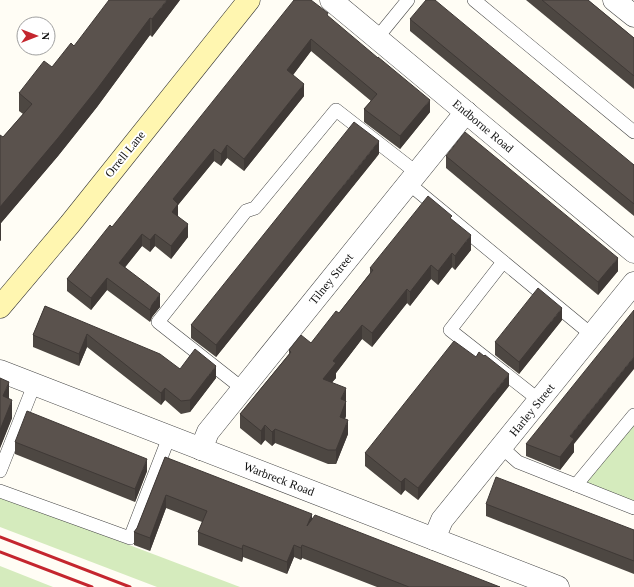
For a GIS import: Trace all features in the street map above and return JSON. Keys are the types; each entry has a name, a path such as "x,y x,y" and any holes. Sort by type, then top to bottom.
{"street":[{"name":"Orrell Lane","path":"0,307 70,224 249,0"},
{"name":"Endborne Road","path":"331,0 634,252"},
{"path":"614,0 634,16"},
{"name":"Tilney Street","path":"201,449 208,432 466,112"},
{"name":"Harley Street","path":"434,539 442,520 634,283"},
{"name":"Warbreck Road","path":"0,371 558,587"}],"lane":[{"path":"377,38 408,0"},
{"path":"474,0 634,132"},
{"path":"243,389 158,322 246,211 255,208 336,110 413,178 503,262 592,335"},
{"path":"503,262 450,330 539,400"},
{"path":"0,471 34,384"},
{"path":"576,485 634,415"},
{"path":"0,491 130,538 169,437"},
{"path":"501,447 518,462 634,508"}],"green space":[{"path":"634,420 634,504 582,484"},
{"path":"0,496 240,587 157,587 0,527"},
{"path":"0,566 53,587 0,587"}],"building":[{"path":"109,0 167,0 152,19 150,18 97,89 0,207 0,135 3,137 32,104 19,93 44,61 52,67 71,43 74,46"},
{"path":"294,0 311,0 328,13 327,15 378,58 430,100 400,136 364,109 377,94 311,39 287,70 304,84 244,159 227,145 221,154 214,149 173,199 178,204 172,212 188,224 171,246 155,234 150,240 142,234 119,263 160,294 150,310 107,278 91,298 67,279 110,225 112,227"},
{"path":"426,0 435,0 634,165 634,204 410,19"},
{"path":"542,0 588,0 634,38 634,76"},
{"path":"354,122 379,141 216,345 191,325"},
{"path":"465,132 618,258 598,282 446,156"},
{"path":"428,196 452,216 450,218 471,235 455,256 452,253 438,271 431,265 410,292 407,289 372,333 362,325 333,361 336,363 323,379 346,388 341,399 346,401 340,417 348,420 336,450 328,450 275,429 272,432 265,425 261,431 240,414 291,352 289,350 301,335 311,343 336,311 339,313 373,270 370,268"},
{"path":"538,288 562,308 519,362 495,342"},
{"path":"45,306 160,354 180,369 195,349 216,366 190,400 181,401 165,388 161,393 87,334 79,354 33,335"},
{"path":"634,310 634,357 570,436 574,439 560,457 526,444"},
{"path":"454,341 476,357 479,352 484,356 485,355 509,374 418,488 405,478 401,482 365,453"},
{"path":"0,378 9,382 3,396 12,400 0,430"},
{"path":"27,411 147,459 135,489 15,442"},
{"path":"165,457 312,514 307,526 315,515 500,587 409,587 302,545 301,548 294,545 287,562 243,545 242,549 198,532 207,511 166,495 150,538 134,532 137,528"},
{"path":"496,477 634,530 634,561 486,504"}],"railway":[{"path":"0,537 130,587"},
{"path":"0,552 92,587"}]}
